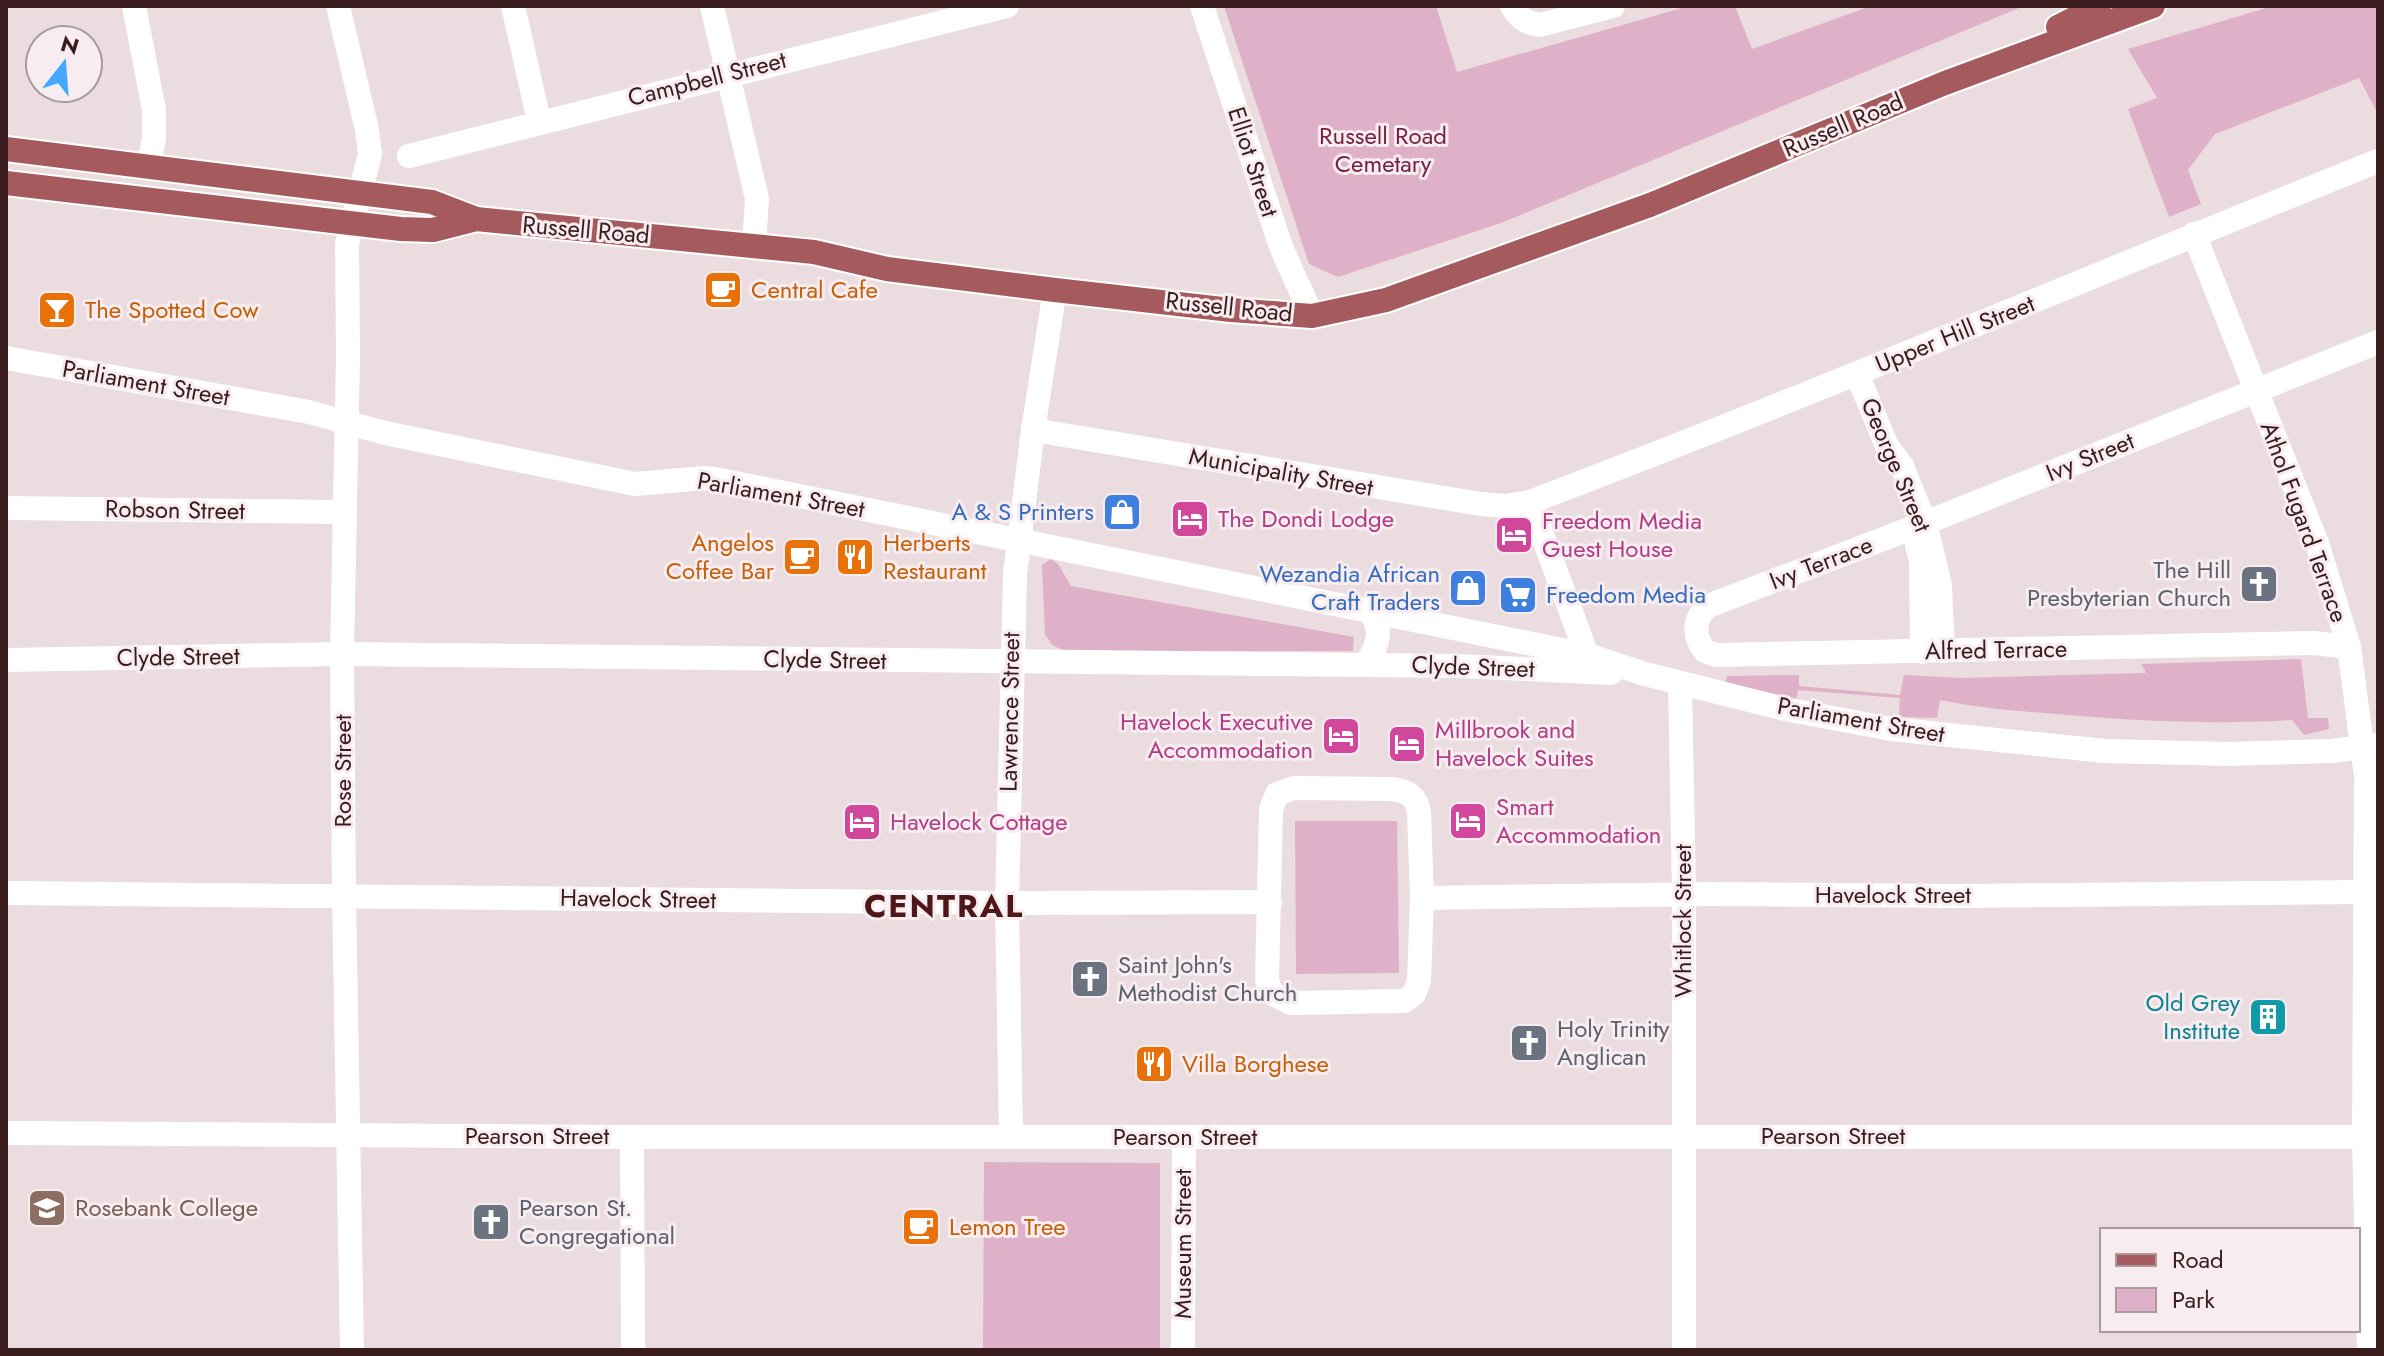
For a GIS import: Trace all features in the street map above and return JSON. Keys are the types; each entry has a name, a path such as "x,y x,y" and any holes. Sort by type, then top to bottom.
{"main road":[{"name":"Russell Road","path":"1945,83 2099,6"},
{"name":"Russell Road","path":"6,149 432,202 476,219 814,252 887,269 1231,310 1312,316 1386,300 1650,205 1945,83 2153,6"},
{"name":"Russell Road","path":"6,183 350,224 433,230 476,219"}],"street":[{"path":"134,6 154,110 154,138 148,168"},
{"name":"Rose Street","path":"338,6 370,147 369,163 347,244 342,654 352,1350"},
{"path":"513,6 539,121"},
{"path":"712,6 757,199 754,246"},
{"name":"Campbell Street","path":"409,156 960,12 1007,6"},
{"name":"Elliot Street","path":"1202,6 1281,247 1312,316"},
{"path":"1512,6 1518,16 1528,23 1540,25 1613,6"},
{"name":"Upper Hill Street","path":"1530,502 1857,374 2378,161"},
{"name":"Athol Fugard Terrace","path":"2194,234 2317,543 2349,647 2371,746 2364,892 2364,1137 2369,1350"},
{"name":"Lawrence Street","path":"1011,1136 1007,903 1011,663 1018,540 1055,290"},
{"name":"Ivy Street","path":"1919,526 2378,342"},
{"name":"Parliament Street","path":"6,358 309,412 346,423 635,484 705,478 720,480 1587,655 1645,674 1785,709 1891,729 2105,751 2229,754 2371,746"},
{"name":"George Street","path":"1857,374 1887,446 1902,466 1940,585 1933,651"},
{"name":"Municipality Street","path":"1033,430 1481,504 1506,506 1530,502"},
{"path":"1530,502 1587,655"},
{"name":"Robson Street","path":"6,508 344,512"},
{"name":"Ivy Terrace","path":"1716,602 1919,526"},
{"name":"Alfred Terrace","path":"1716,602 1702,611 1696,634 1705,651 1716,655 2314,643 2349,647"},
{"path":"1365,665 1374,652 1379,634 1377,623 1368,609"},
{"name":"Clyde Street","path":"6,660 342,654 1458,666 1645,674"},
{"name":"Whitlock Street","path":"1680,683 1684,894 1684,1350"},
{"path":"1294,788 1393,789 1412,795 1419,813 1422,898 1417,988 1404,1001 1291,1003 1271,993 1267,980 1272,803 1277,794 1294,788"},
{"name":"Havelock Street","path":"1422,898 2364,892"},
{"name":"Havelock Street","path":"6,893 1007,903 1270,902"},
{"name":"Pearson Street","path":"6,1133 632,1137 2364,1137"},
{"path":"632,1137 633,1350"},
{"name":"Museum Street","path":"1183,1350 1184,1137"}],"green space":[{"name":"Russell Road Cemetary","path":"1224,6 1436,6 1457,72 1689,6 1735,6 1752,49 1871,6 2024,6 1501,223 1338,277 1309,264"},
{"path":"2273,6 2378,6 2378,114 2359,78 2215,134 2188,170 2201,204 2169,217 2128,109 2157,98 2128,49"},
{"path":"1051,559 1058,564 1071,586 1354,637 1353,651 1065,651 1052,645 1045,634 1042,565"},
{"path":"2301,659 2308,718 2328,718 2329,729 2304,735 2292,720 2145,720 2012,710 1940,700 1937,718 1903,717 1899,714 1900,698 1798,690 1796,699 1725,684 1727,676 1799,675 1799,686 1900,695 1904,675 1963,678 2146,673 2141,664"},
{"path":"1295,821 1397,821 1399,973 1296,974"},
{"path":"984,1162 1160,1163 1160,1350 983,1350"}],"place":[{"name":"Central Cafe","path":"723,290"},
{"name":"The Spotted Cow","path":"57,310"},
{"name":"A & S Printers","path":"1122,512"},
{"name":"The Dondi Lodge","path":"1190,519"},
{"name":"Freedom Media Guest House","path":"1514,535"},
{"name":"Angelos Coffee Bar","path":"802,557"},
{"name":"Herberts Restaurant","path":"855,557"},
{"name":"The Hill Presbyterian Church","path":"2259,584"},
{"name":"Wezandia African Craft Traders","path":"1468,588"},
{"name":"Freedom Media","path":"1518,595"},
{"name":"Havelock Executive Accommodation","path":"1341,736"},
{"name":"Millbrook and Havelock Suites","path":"1407,744"},
{"name":"Smart Accommodation","path":"1468,821"},
{"name":"Havelock Cottage","path":"862,822"},
{"name":"Saint John's Methodist Church","path":"1090,979"},
{"name":"Old Grey Institute","path":"2268,1017"},
{"name":"Holy Trinity Anglican","path":"1529,1043"},
{"name":"Villa Borghese","path":"1154,1064"},
{"name":"Rosebank College","path":"47,1208"},
{"name":"Pearson St. Congregational","path":"491,1222"},
{"name":"Lemon Tree","path":"921,1227"}],"district":[{"name":"CENTRAL","path":"944,906"}]}
